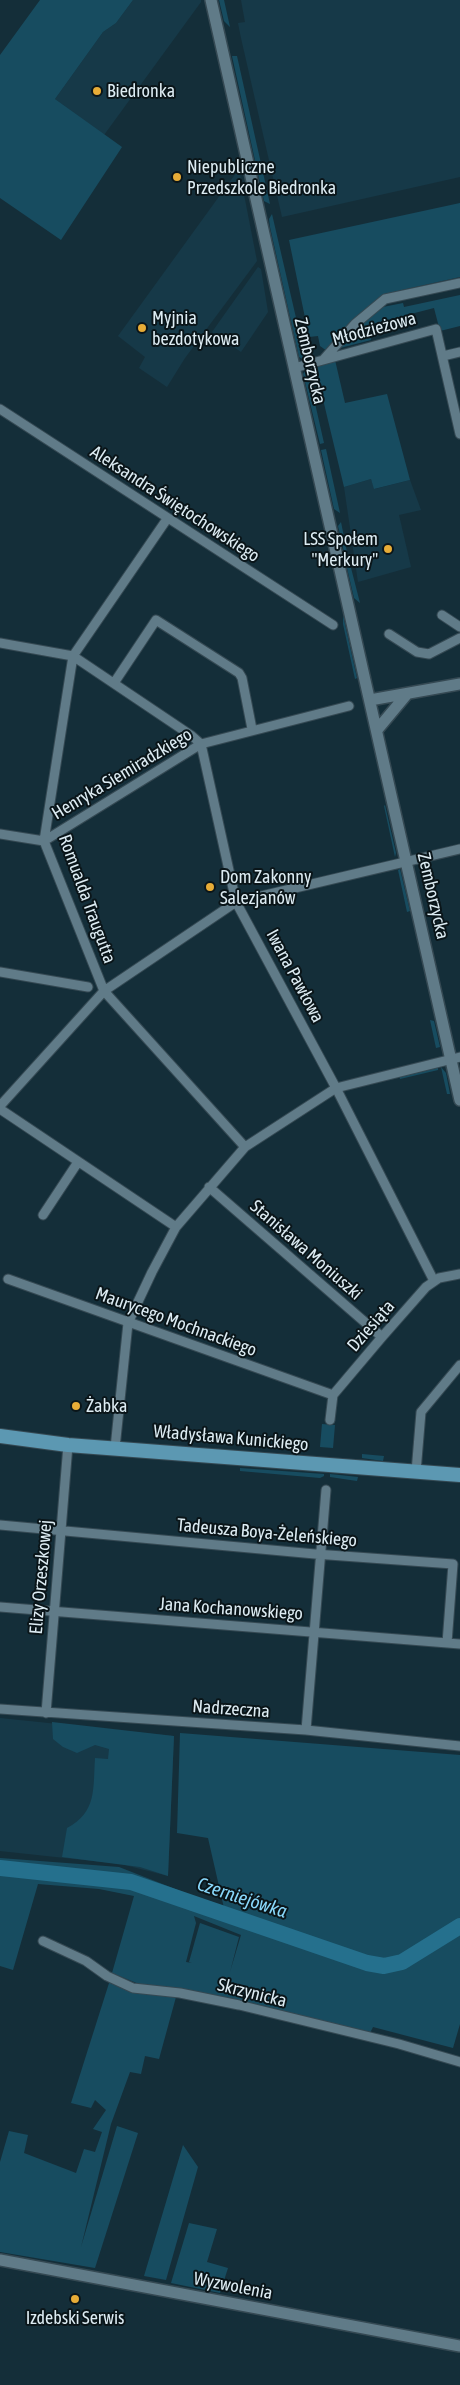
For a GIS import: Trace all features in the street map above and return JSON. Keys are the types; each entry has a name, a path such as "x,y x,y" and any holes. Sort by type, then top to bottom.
{"main road":[{"name":"Władysława Kunickiego","path":"0,1436 115,1448 460,1475"}],"street":[{"name":"Zemborzycka","path":"211,0 370,700 455,1058 460,1100"},
{"path":"324,360 355,324 385,299 460,283"},
{"name":"Młodzieżowa","path":"294,368 436,329 457,408 460,434"},
{"path":"443,356 460,352"},
{"name":"Aleksandra Świętochowskiego","path":"0,409 333,625"},
{"name":"Romualda Traugutta","path":"167,519 73,656 44,841 104,991 245,1147"},
{"path":"442,615 460,626"},
{"path":"114,683 156,620 240,673 252,729"},
{"path":"389,634 417,652 429,654 460,638"},
{"path":"0,643 73,656 201,744"},
{"path":"370,700 460,684"},
{"path":"377,730 407,694"},
{"name":"Henryka Siemiradzkiego","path":"0,834 44,841 201,744 252,729 350,706"},
{"name":"Iwana Pawłowa","path":"201,744 236,902 336,1088 434,1281"},
{"path":"176,1227 0,1108 104,991 236,902 460,848"},
{"path":"0,972 88,987"},
{"path":"115,1448 128,1323 176,1227 209,1187 245,1147 336,1088 455,1058"},
{"path":"43,1215 78,1162"},
{"name":"Stanisława Moniuszki","path":"209,1187 382,1337"},
{"path":"434,1281 460,1274"},
{"name":"Maurycego Mochnackiego","path":"8,1279 333,1395"},
{"name":"Dziesiąta","path":"333,1395 382,1337 434,1281"},
{"path":"416,1472 421,1412 460,1365"},
{"path":"330,1420 333,1395"},
{"name":"Elizy Orzeszkowej","path":"46,1713 68,1444"},
{"path":"306,1730 326,1490"},
{"name":"Tadeusza Boya-Żeleńskiego","path":"0,1525 453,1564 447,1643"},
{"name":"Jana Kochanowskiego","path":"0,1608 460,1644"},
{"name":"Nadrzeczna","path":"0,1709 306,1730 460,1746"},
{"name":"Skrzynicka","path":"43,1941 133,1988 180,1993 239,2005 399,2044 460,2062"},
{"name":"Wyzwolenia","path":"0,2260 460,2346"}],"shaded area":[{"path":"40,0 133,0 116,23 103,32 55,99 122,147 61,240 0,198 0,55"},
{"path":"133,0 201,0 201,2 104,135 55,99 103,32 116,23"},
{"path":"219,0 224,0 230,27 224,21"},
{"path":"241,0 460,0 460,177 282,217 238,23 245,22"},
{"path":"232,56 237,56 270,204 264,201"},
{"path":"239,169 257,261 185,358 167,387 139,368 145,357 118,336"},
{"path":"460,203 460,277 384,294 353,320 327,351 320,346 318,336 309,337 289,240"},
{"path":"272,214 306,361 299,357 270,227 269,219"},
{"path":"258,267 261,269 268,312 241,352 212,332"},
{"path":"460,295 460,326 440,331 434,308 368,325 371,340 340,348 360,325 383,307 403,303 404,307"},
{"path":"335,360 345,403 387,394 410,480 374,489 371,479 344,487 315,366"},
{"path":"307,368 324,443 320,444 303,374"},
{"path":"326,449 340,513 334,509 321,450"},
{"path":"371,479 375,489 410,480 421,510 399,515 411,567 358,582 344,487"},
{"path":"341,522 349,562 347,565 338,526"},
{"path":"350,564 360,603 354,598 347,568"},
{"path":"343,615 357,678 355,679 343,624"},
{"path":"384,806 396,853 395,857"},
{"path":"400,869 410,911 407,912 398,870"},
{"path":"430,1020 434,1021 440,1047 436,1048"},
{"path":"438,1067 438,1070 400,1079 399,1075"},
{"path":"441,1067 446,1073 450,1094 447,1094"},
{"path":"322,1424 335,1425 333,1448 320,1447"},
{"path":"362,1454 384,1456 383,1461 362,1458"},
{"path":"240,1468 324,1474 324,1476 320,1478 240,1471"},
{"path":"330,1474 358,1477 357,1481 330,1477"},
{"path":"0,1718 174,1736 168,1876 121,1864 0,1851"},
{"path":"52,1722 174,1736 168,1876 140,1867 62,1857 67,1828 84,1815 92,1799 95,1758 108,1759 109,1749 95,1745 77,1753 63,1747 53,1739"},
{"path":"180,1733 460,1755 460,2024 453,2048 373,2027 370,2033 144,1986 112,1973 134,1896 99,1889 38,1884 13,1970 0,1966 0,1858 119,1867 224,1908 208,1838 177,1833","holes":["194,1916 241,1935 230,1972 239,1937 200,1923 189,1962 192,1963 186,1962 196,1923"]},
{"path":"110,1980 176,1997 159,2059 145,2056 141,2074 130,2072 111,2124 81,2247 117,2126 138,2133 95,2268 0,2252 0,2162 9,2131 28,2135 24,2153 76,2173 84,2149 95,2152 102,2132 93,2129 106,2110 95,2100 91,2108 71,2103"},
{"path":"183,2145 198,2167 166,2280 144,2276"},
{"path":"189,2223 217,2229 207,2262 228,2268 220,2293 171,2283"}],"waterway":[{"name":"Czerniejówka","path":"0,1868 131,1882 367,1963 384,1966 402,1962 460,1926"}],"place":[{"name":"Biedronka","path":"97,91"},
{"name":"Niepubliczne Przedszkole Biedronka","path":"177,177"},
{"name":"Myjnia bezdotykowa","path":"142,328"},
{"name":"LSS Społem \"Merkury\"","path":"388,549"},
{"name":"Dom Zakonny Salezjanów","path":"210,887"},
{"name":"Żabka","path":"76,1406"},
{"name":"Izdebski Serwis","path":"75,2299"}]}
